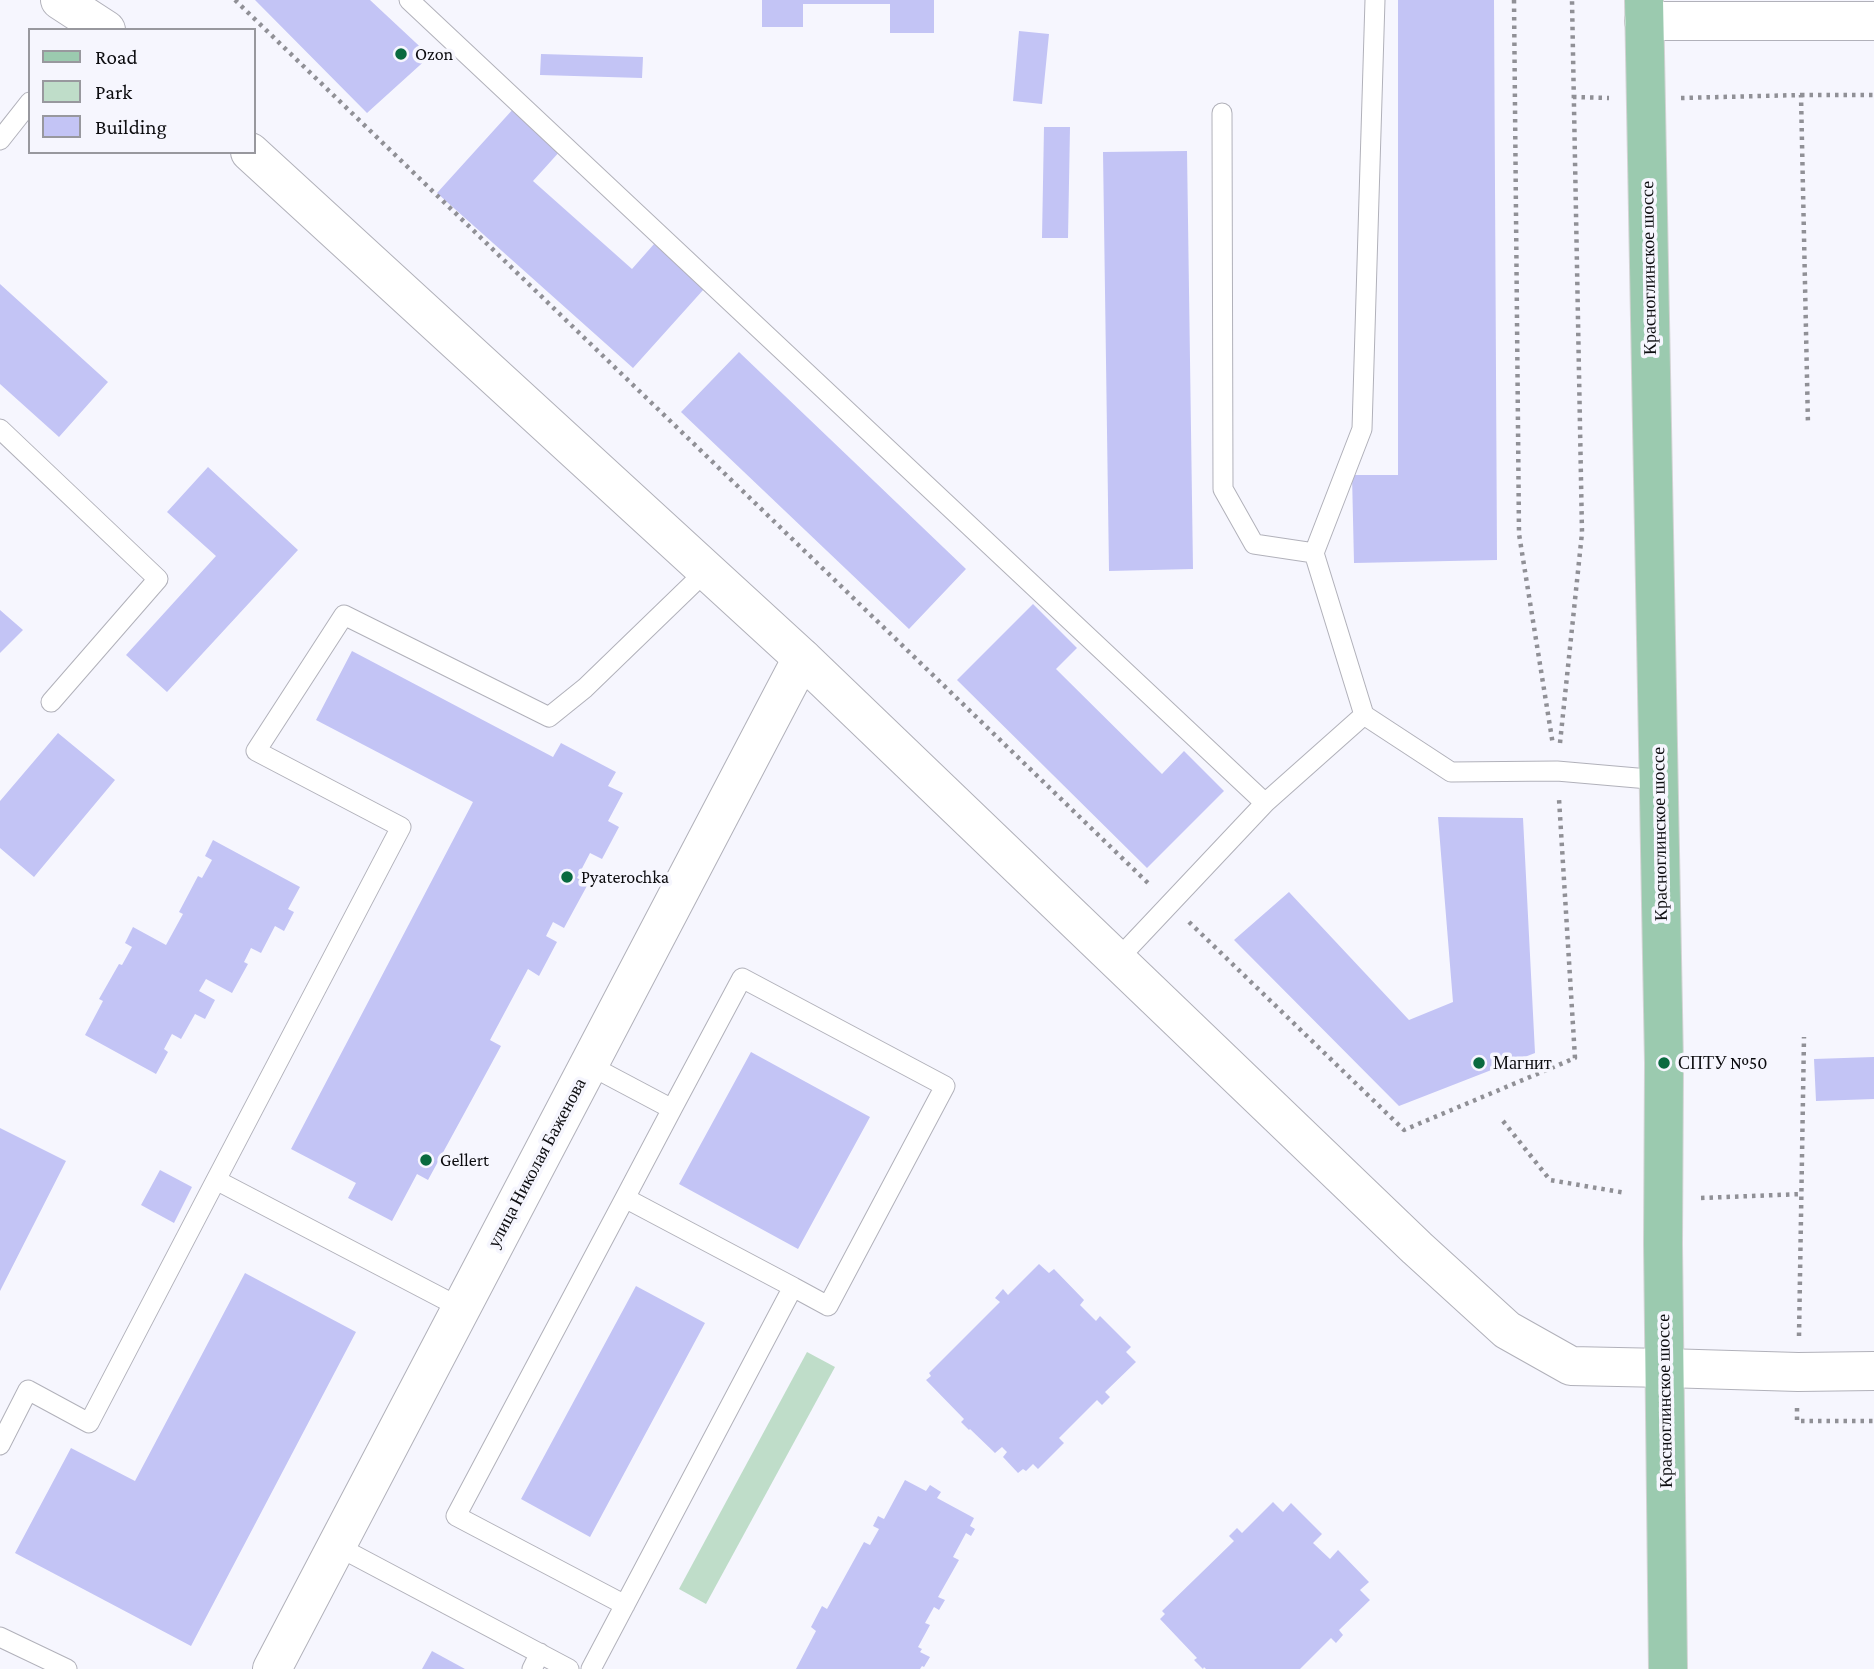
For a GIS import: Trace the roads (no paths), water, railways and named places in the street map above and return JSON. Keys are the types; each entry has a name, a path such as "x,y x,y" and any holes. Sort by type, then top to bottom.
{"main road":[{"name":"Красноглинское шоссе","path":"1644,11 1660,780 1668,1669"}],"street":[{"path":"60,0 95,27"},
{"path":"1644,11 1874,21"},
{"path":"252,154 802,658 1417,1248 1507,1330 1571,1366 1798,1372 1874,1371"},
{"name":"улица Николая Баженова","path":"272,1669 802,658"}],"lane":[{"path":"409,0 1265,803"},
{"path":"1376,0 1362,429 1314,553 1364,715 1451,772 1557,771 1660,780"},
{"path":"0,140 28,105"},
{"path":"1222,113 1223,489 1254,544 1314,553"},
{"path":"0,429 158,579 51,702"},
{"path":"0,1445 29,1390 89,1423 401,827 256,751 344,615 549,717 585,688 707,570"},
{"path":"1117,960 1265,803 1364,715"},
{"path":"625,1198 828,1306 945,1086 742,978 672,1109 456,1516 625,1605"},
{"path":"589,1065 672,1109"},
{"path":"216,1180 461,1308"},
{"path":"591,1669 793,1287"},
{"path":"337,1546 536,1661 569,1669"},
{"path":"0,1637 67,1669"}],"place":[{"name":"Ozon","path":"401,54"},
{"name":"Pyaterochka","path":"567,877"},
{"name":"Магнит","path":"1479,1063"},
{"name":"СПТУ №50","path":"1664,1063"},
{"name":"Gellert","path":"426,1160"}]}
